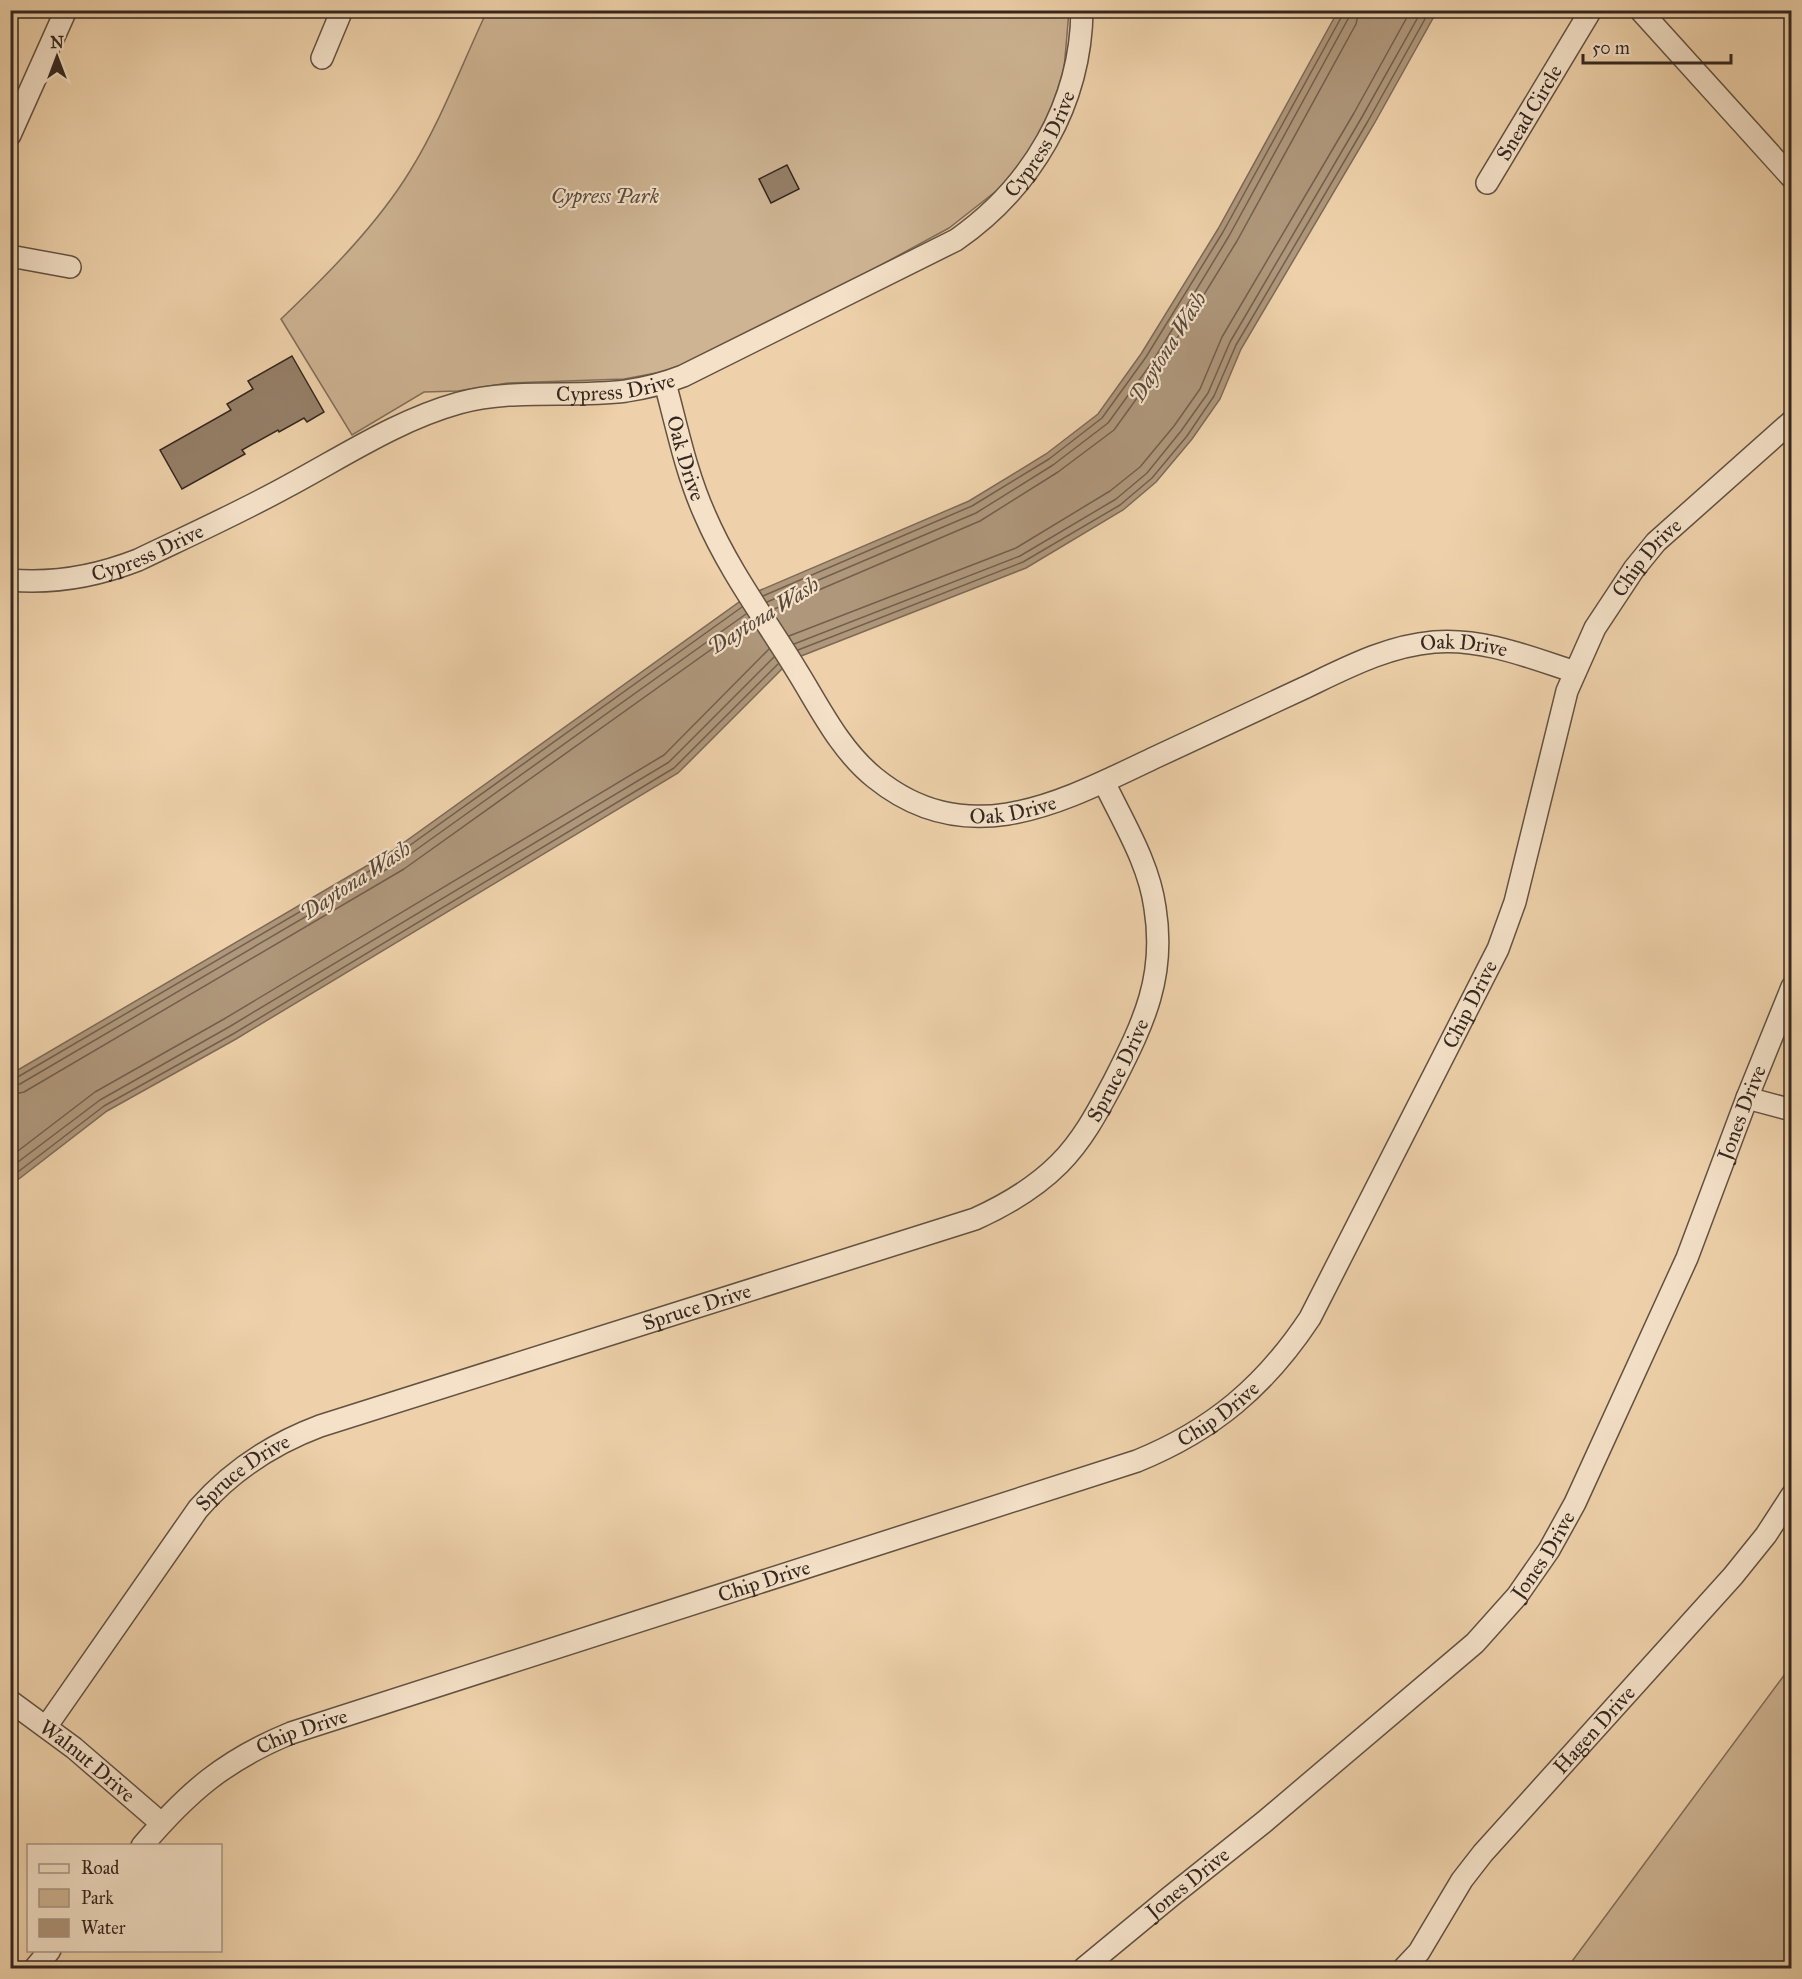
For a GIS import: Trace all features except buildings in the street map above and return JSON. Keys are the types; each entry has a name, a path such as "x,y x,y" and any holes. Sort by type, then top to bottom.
{"street":[{"path":"10,135 66,10"},
{"path":"322,58 342,10"},
{"name":"Cypress Drive","path":"10,580 39,581 80,578 119,568 264,499 415,418 445,407 501,396 625,391 665,382 704,367 956,240 990,214 1028,172 1057,124 1075,70 1083,10"},
{"name":"Snead Circle","path":"1487,183 1591,10"},
{"path":"1640,10 1791,178"},
{"path":"10,256 70,267"},
{"name":"Oak Drive","path":"665,382 690,477 719,545 837,736 864,769 887,787 913,801 940,811 969,816 998,816 1026,812 1104,782 1356,663 1402,647 1435,642 1476,644 1501,648 1575,672"},
{"name":"Chip Drive","path":"143,1844 185,1798 224,1767 246,1753 291,1733 1137,1461 1189,1437 1236,1404 1277,1365 1310,1318 1498,949 1515,902 1564,702 1595,628 1613,598 1656,543 1791,421"},
{"name":"Spruce Drive","path":"46,1727 198,1509 228,1478 271,1448 320,1426 975,1218 994,1211 1028,1191 1058,1165 1094,1119 1140,1030 1151,996 1157,960 1155,906 1146,871 1104,782"},
{"name":"Jones Drive","path":"1084,1968 1264,1822 1475,1643 1517,1596 1549,1550 1575,1503 1687,1258 1791,987"},
{"path":"1747,1098 1791,1110"},
{"name":"Hagen Drive","path":"1404,1968 1419,1952 1462,1880 1483,1853 1733,1576 1766,1535 1791,1495"},
{"name":"Walnut Drive","path":"10,1701 74,1748 161,1823"},
{"path":"34,1968 48,1952"}],"green space":[{"name":"Cypress Park","path":"487,11 1069,11 1064,69 1048,121 1020,166 1000,188 949,228 820,298 672,370 624,379 508,383 458,391 424,392 352,435 281,319 350,249 397,191 432,132"},
{"path":"1791,1666 1791,1968 1567,1968"}],"water":[{"name":"Daytona Wash","path":"1338,11 1437,11 1374,124 1241,349 1220,399 1192,439 1156,482 1123,510 1026,568 791,660 678,773 236,1039 107,1111 11,1185 11,1074 392,851 749,595 969,501 1046,454 1098,414 1141,354 1218,229"}]}
